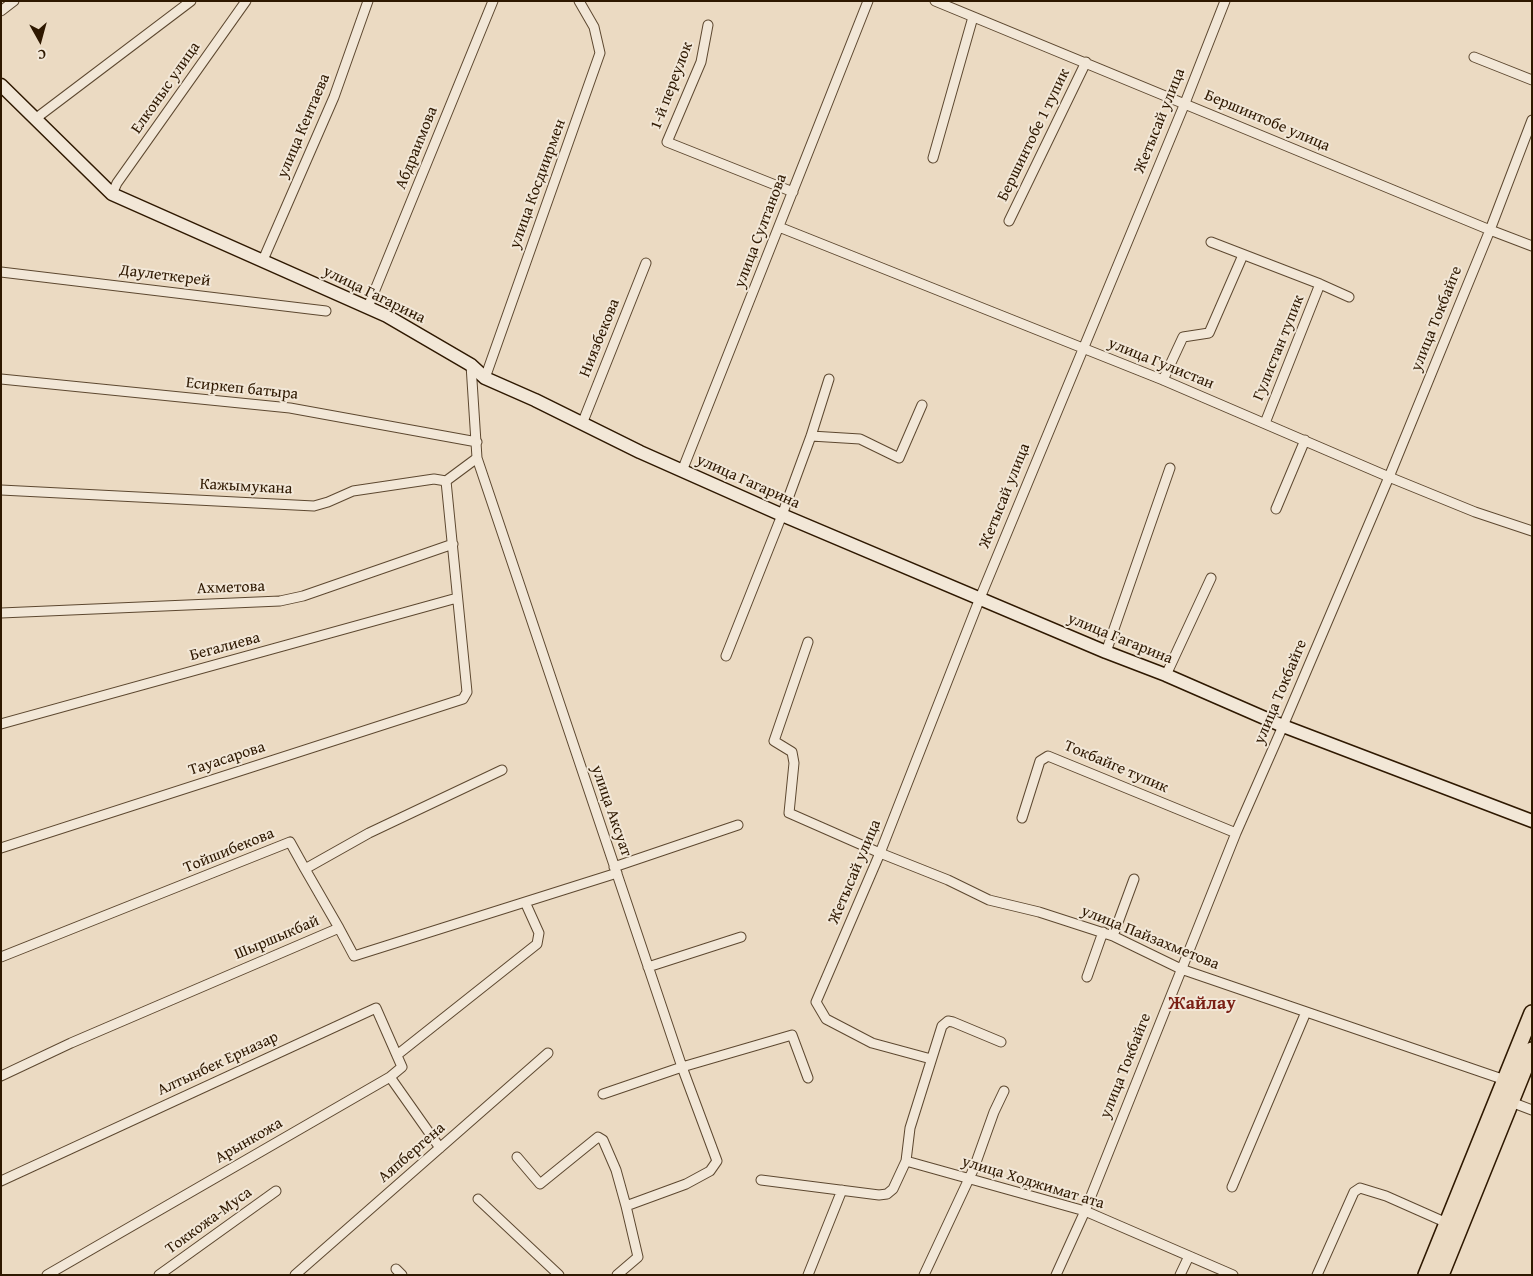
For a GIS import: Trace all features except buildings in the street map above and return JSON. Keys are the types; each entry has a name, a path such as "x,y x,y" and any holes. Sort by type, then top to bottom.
{"highway":[{"path":"1426,1275 1532,1013"},
{"path":"1441,1275 1532,1050"}],"main road":[{"name":"улица Гагарина","path":"1,86 112,194 387,316 471,365 485,378 682,471 1106,652 1166,675 1283,726 1532,820"}],"street":[{"path":"1,11 14,1"},
{"path":"35,119 191,1"},
{"name":"Елконыс улица","path":"112,194 117,183 246,1"},
{"name":"улица Кентаева","path":"263,260 334,97 368,1"},
{"name":"Абдраимова","path":"368,307 493,1"},
{"name":"улица Косдиирмен","path":"485,378 600,53 594,28 579,1"},
{"name":"улица Султанова","path":"682,471 868,1"},
{"name":"Бершинтобе улица","path":"935,1 1532,246"},
{"name":"Жетысай улица","path":"931,1059 872,1043 826,1019 816,1002 880,853 980,598 1225,1"},
{"path":"933,158 973,17"},
{"name":"1-й переулок","path":"708,25 701,62 667,142 793,192"},
{"path":"1474,57 1532,80"},
{"name":"Бершинтобе 1 тупик","path":"1009,221 1086,62"},
{"name":"улица Токбайге","path":"1056,1275 1085,1211 1236,833 1389,477 1490,230 1532,120"},
{"name":"улица Гулистан","path":"779,227 1162,380 1475,512 1532,531"},
{"name":"Гулистан тупик","path":"1211,242 1349,297"},
{"path":"1162,380 1184,337 1209,333 1243,255"},
{"name":"Ниязбекова","path":"582,424 646,263"},
{"name":"Даулеткерей","path":"1,272 326,311"},
{"name":"Гулистан тупик","path":"1265,423 1320,284"},
{"name":"улица Аксуат","path":"471,365 477,458 682,1067 718,1161 710,1171 686,1184 626,1206"},
{"name":"Есиркеп батыра","path":"1,379 290,408 477,442"},
{"path":"726,656 782,515 829,379"},
{"path":"810,436 860,439 899,458 922,405"},
{"path":"1276,509 1305,440"},
{"path":"457,598 446,482 477,458"},
{"path":"1106,652 1170,468"},
{"name":"Кажымукана","path":"1,490 314,506 353,491 434,479 446,482"},
{"name":"Ахметова","path":"1,612 280,601 303,596 453,544"},
{"path":"1166,675 1211,578"},
{"name":"Тауасарова","path":"1,848 463,699 467,692 457,598"},
{"name":"Бегалиева","path":"1,724 457,598"},
{"name":"улица Пайзахметова","path":"808,642 774,741 792,752 794,763 789,813 880,853 948,880 989,900 1039,912 1103,932 1181,969 1505,1080"},
{"name":"Токбайге тупик","path":"1022,818 1040,761 1048,756 1236,833"},
{"path":"339,928 305,869 369,833 502,770"},
{"name":"Шыршыкбай","path":"1,1076 72,1043 339,928 354,956 524,902 738,826"},
{"name":"Тойшибекова","path":"1,957 290,842 305,869"},
{"path":"1114,936 1134,879"},
{"path":"440,1148 390,1077 402,1067 397,1056 537,944 540,933 524,902"},
{"path":"1087,977 1103,932"},
{"path":"648,967 741,937"},
{"name":"Алтынбек Ерназар","path":"1,1181 376,1008 397,1056"},
{"path":"1232,1187 1306,1012"},
{"path":"761,1180 879,1195 887,1194 893,1189 906,1161 910,1128 942,1026 948,1021 953,1022 1001,1042"},
{"path":"603,1094 682,1067 792,1035 808,1078"},
{"name":"Аяпбергена","path":"295,1275 548,1053"},
{"name":"Арынкожа","path":"47,1275 390,1077"},
{"path":"924,1275 969,1180 994,1112 1004,1092"},
{"path":"1511,1102 1532,1110"},
{"path":"517,1157 540,1184 598,1137 603,1140 616,1170 638,1257 617,1275"},
{"name":"улица Ходжимат ата","path":"906,1161 1085,1211 1232,1275"},
{"path":"1317,1275 1354,1192 1360,1188 1386,1196 1447,1223"},
{"path":"808,1275 842,1190"},
{"name":"Токкожа-Муса","path":"159,1275 276,1191"},
{"path":"478,1199 559,1275"},
{"path":"1180,1275 1189,1256"}],"district":[{"name":"Жайлау","path":"1202,1004"}]}
